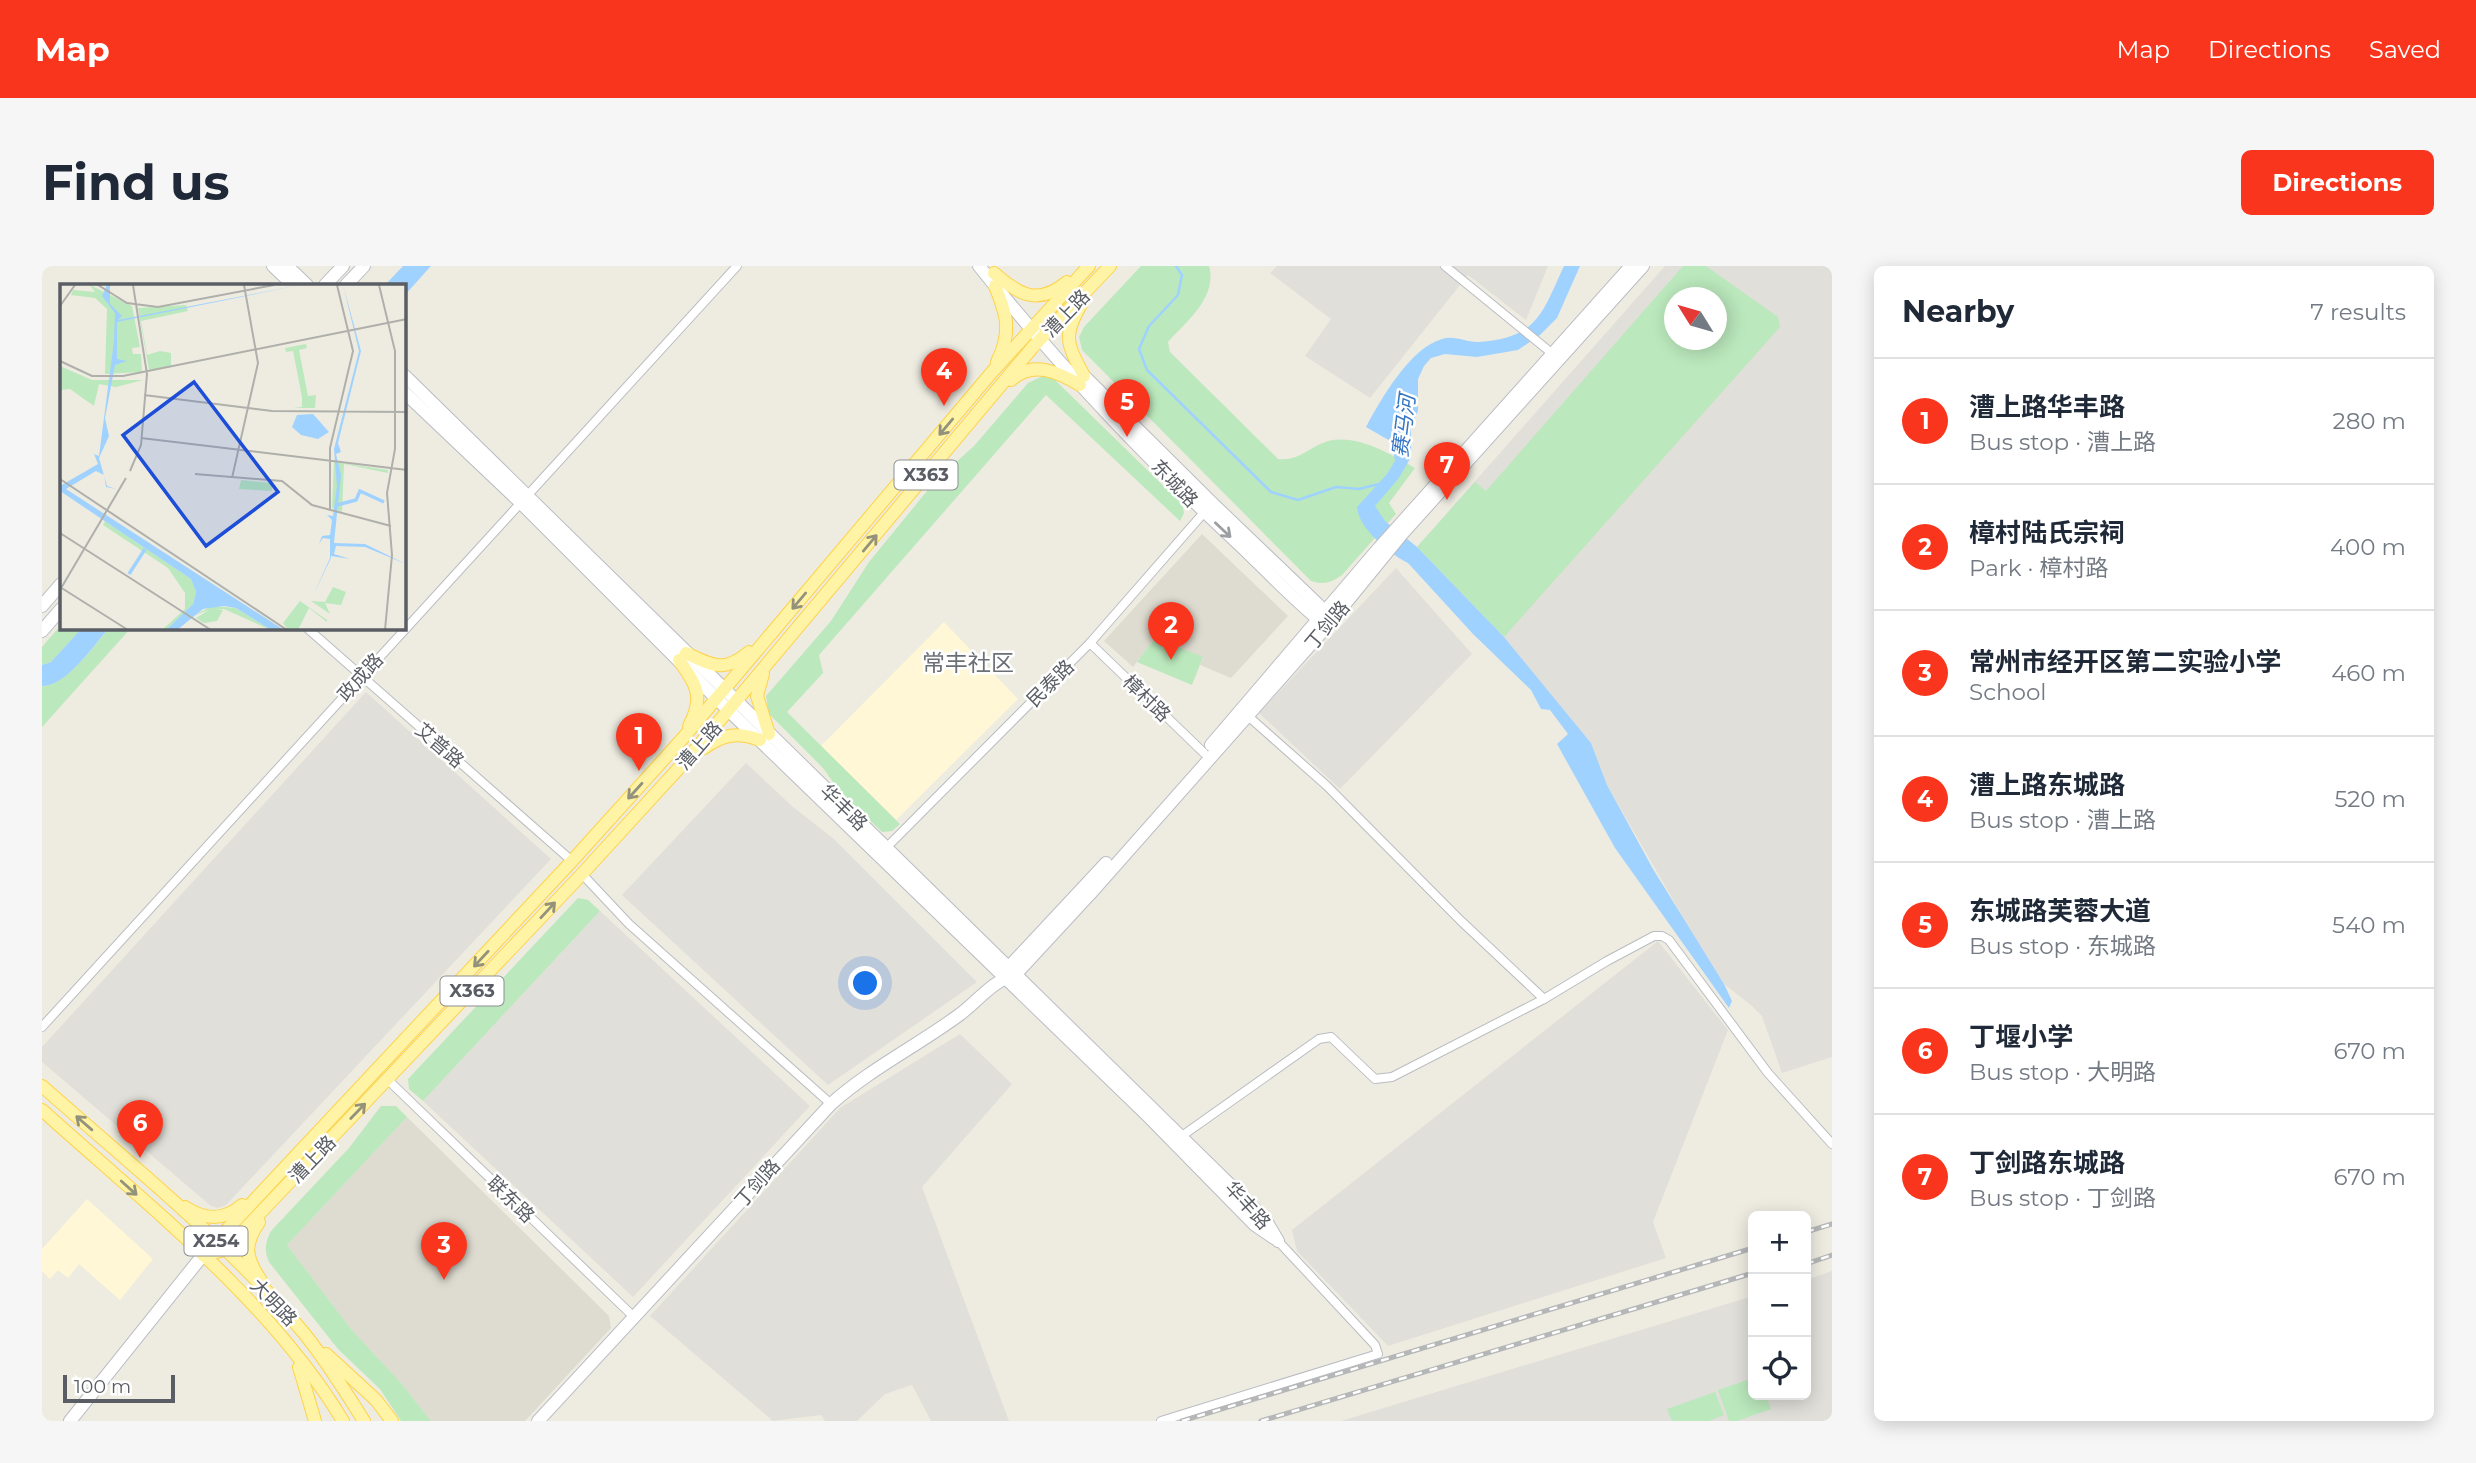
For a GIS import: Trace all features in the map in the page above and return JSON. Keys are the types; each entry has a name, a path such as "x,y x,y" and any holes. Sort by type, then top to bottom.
{"main road":[{"path":"992,275 1013,290 1026,295 1041,296 1056,291 1088,266"},
{"name":"漕上路","path":"221,1246 287,1166 572,861 722,694 992,372 1088,266"},
{"name":"漕上路","path":"221,1246 273,1200 689,758 987,402 1042,338 1110,266"},
{"path":"992,275 1008,322 1003,350 992,372"},
{"path":"1082,380 1069,347 1069,332 1074,316 1089,289"},
{"path":"987,402 1019,373 1040,369 1082,380"},
{"path":"683,656 724,667 737,663 774,631"},
{"path":"683,656 697,686 694,718 683,738"},
{"path":"689,758 716,739 733,734 764,737 757,696 767,666"},
{"name":"大明路","path":"42,1086 221,1246 278,1305 304,1333 364,1421"},
{"name":"大明路","path":"42,1110 203,1255 274,1327 343,1421"},
{"path":"162,1192 193,1212 220,1218 231,1214 287,1166"},
{"path":"273,1200 253,1231 248,1247 249,1263 278,1305"},
{"path":"203,1255 221,1246"},
{"path":"304,1333 376,1400 392,1421"},
{"path":"296,1356 315,1421"}],"street":[{"path":"273,266 292,284"},
{"path":"287,266 306,284"},
{"path":"326,284 343,266"},
{"path":"347,284 364,266"},
{"name":"政成路","path":"406,627 737,266"},
{"name":"东城路","path":"979,266 992,275 1042,338 1082,380 1208,508 1326,619"},
{"path":"1445,266 1556,357"},
{"name":"丁剑路","path":"1556,357 1631,266"},
{"name":"丁剑路","path":"538,1421 831,1104 871,1072 960,1015 1009,973 1090,894 1248,716 1382,550 1556,357 1643,266"},
{"name":"华丰路","path":"406,378 764,737 1177,1139 1255,1224 1278,1241"},
{"name":"华丰路","path":"406,393 524,498"},
{"name":"民泰路","path":"883,851 1090,643 1208,508"},
{"path":"42,606 60,585"},
{"path":"42,631 60,610"},
{"name":"丁剑路","path":"1009,973 1326,619"},
{"name":"艾普路","path":"309,630 572,861"},
{"name":"政成路","path":"42,1027 403,630"},
{"name":"樟村路","path":"1090,643 1204,753"},
{"path":"1248,716 1326,786 1460,920 1544,999"},
{"path":"582,874 629,924 831,1104"},
{"path":"1177,1139 1319,1039 1331,1037 1375,1079 1392,1077 1544,999 1654,936 1662,936 1669,940 1768,1073 1832,1144"},
{"name":"联东路","path":"388,1080 635,1318"},
{"path":"1161,1421 1378,1354 1375,1345 1278,1241"},
{"path":"70,1421 203,1255"}],"shaded area":[{"path":"1277,266 1548,266 1526,320 1468,275 1370,398 1305,356 1331,319 1270,273"},
{"path":"1665,266 1832,266 1832,1057 1782,1073 1762,1016 1724,984 1607,785 1591,743 1504,637 1417,547"},
{"path":"1202,534 1288,616 1231,678 1200,665 1203,658 1155,638 1133,667 1104,641"},
{"path":"1396,568 1472,654 1340,789 1259,713"},
{"path":"944,622 1018,699 896,820 821,746"},
{"path":"366,692 551,859 226,1205 218,1208 211,1206 42,1062 42,1047"},
{"path":"746,763 793,807 834,839 977,982 828,1085 622,895"},
{"path":"600,911 810,1106 633,1297 423,1101"},
{"path":"1658,941 1728,1030 1653,1222 1666,1258 1388,1346 1297,1251 1292,1230"},
{"path":"960,1034 1012,1084 922,1187 1009,1421 931,1421 912,1385 885,1394 857,1421 825,1421 821,1415 773,1421 650,1316 840,1108"},
{"path":"407,1117 609,1316 611,1328 525,1421 431,1421 401,1383 351,1329 287,1245"},
{"path":"87,1199 153,1259 120,1300 79,1264 68,1278 58,1270 50,1279 42,1271 42,1249"},
{"path":"1832,1271 1832,1421 1341,1421 1748,1298 1748,1400 1811,1400 1811,1278"}],"green space":[{"path":"1141,266 1209,266 1211,277 1205,298 1168,342 1170,352 1278,459 1299,456 1328,441 1351,440 1373,447 1415,468 1389,503 1396,514 1338,578 1324,583 1311,581 1082,350 1079,337 1084,327"},
{"path":"1683,266 1706,266 1778,317 1780,327 1504,637 1417,547 1475,482 1486,491 1664,288 1664,350 1727,350 1727,287 1665,287"},
{"path":"1043,376 1054,379 1182,504 1184,513 1180,521 1046,395 819,655 823,673 787,712 900,824 892,831 882,832 769,714 766,696 831,621 869,562 936,480 974,446 1028,383"},
{"path":"60,626 60,630 80,630 51,662 42,665 42,647"},
{"path":"107,630 129,630 42,727 42,686 60,680 88,654"},
{"path":"1155,638 1203,657 1192,685 1137,662"},
{"path":"578,898 588,900 600,911 423,1101 409,1089 408,1079"},
{"path":"381,1106 396,1106 407,1117 287,1245 351,1329 401,1383 431,1421 401,1421 380,1389 338,1349 269,1262 266,1254 266,1243 271,1231 349,1148"},
{"path":"1748,1380 1748,1400 1768,1400 1771,1409 1737,1421 1729,1421 1718,1390"},
{"path":"1715,1392 1724,1415 1709,1421 1672,1421 1667,1409"}],"water":[{"path":"403,266 431,266 406,294 406,284 386,284"},
{"path":"1564,266 1580,266 1557,318 1540,335 1518,350 1477,357 1445,354 1431,358 1424,366 1418,379 1418,411 1411,426 1411,457 1399,478 1375,506 1385,521 1417,547 1504,637 1591,743 1607,785 1653,869 1724,984 1732,1001 1729,1008 1615,848 1557,744 1568,734 1550,710 1541,709 1531,690 1473,634 1408,563 1376,540 1363,523 1357,507 1387,474 1395,461 1392,442 1366,427 1388,389 1408,363 1430,344 1442,339 1479,342 1499,340 1526,329 1543,310"},
{"path":"80,630 107,630 70,673 60,680 42,686 42,665 51,662"}],"waterway":[{"name":"赛马河","path":"1176,266 1182,275 1178,295 1149,326 1139,349 1147,370 1271,492 1298,500 1336,487 1359,489 1379,484"}],"railway":[{"path":"1811,1230 1832,1224"},
{"path":"1182,1421 1748,1250"},
{"path":"1811,1262 1832,1255"},
{"path":"1261,1421 1750,1274"}],"place":[{"name":"漕上路东城路","path":"944,406"},
{"name":"东城路芙蓉大道","path":"1127,437"},
{"name":"丁剑路东城路","path":"1447,500"},
{"name":"樟村陆氏宗祠","path":"1171,660"},
{"name":"漕上路华丰路","path":"639,771"},
{"name":"丁堰小学","path":"140,1158"},
{"name":"常州市经开区第二实验小学","path":"444,1280"}],"district":[{"name":"常丰社区","path":"968,663"}]}
